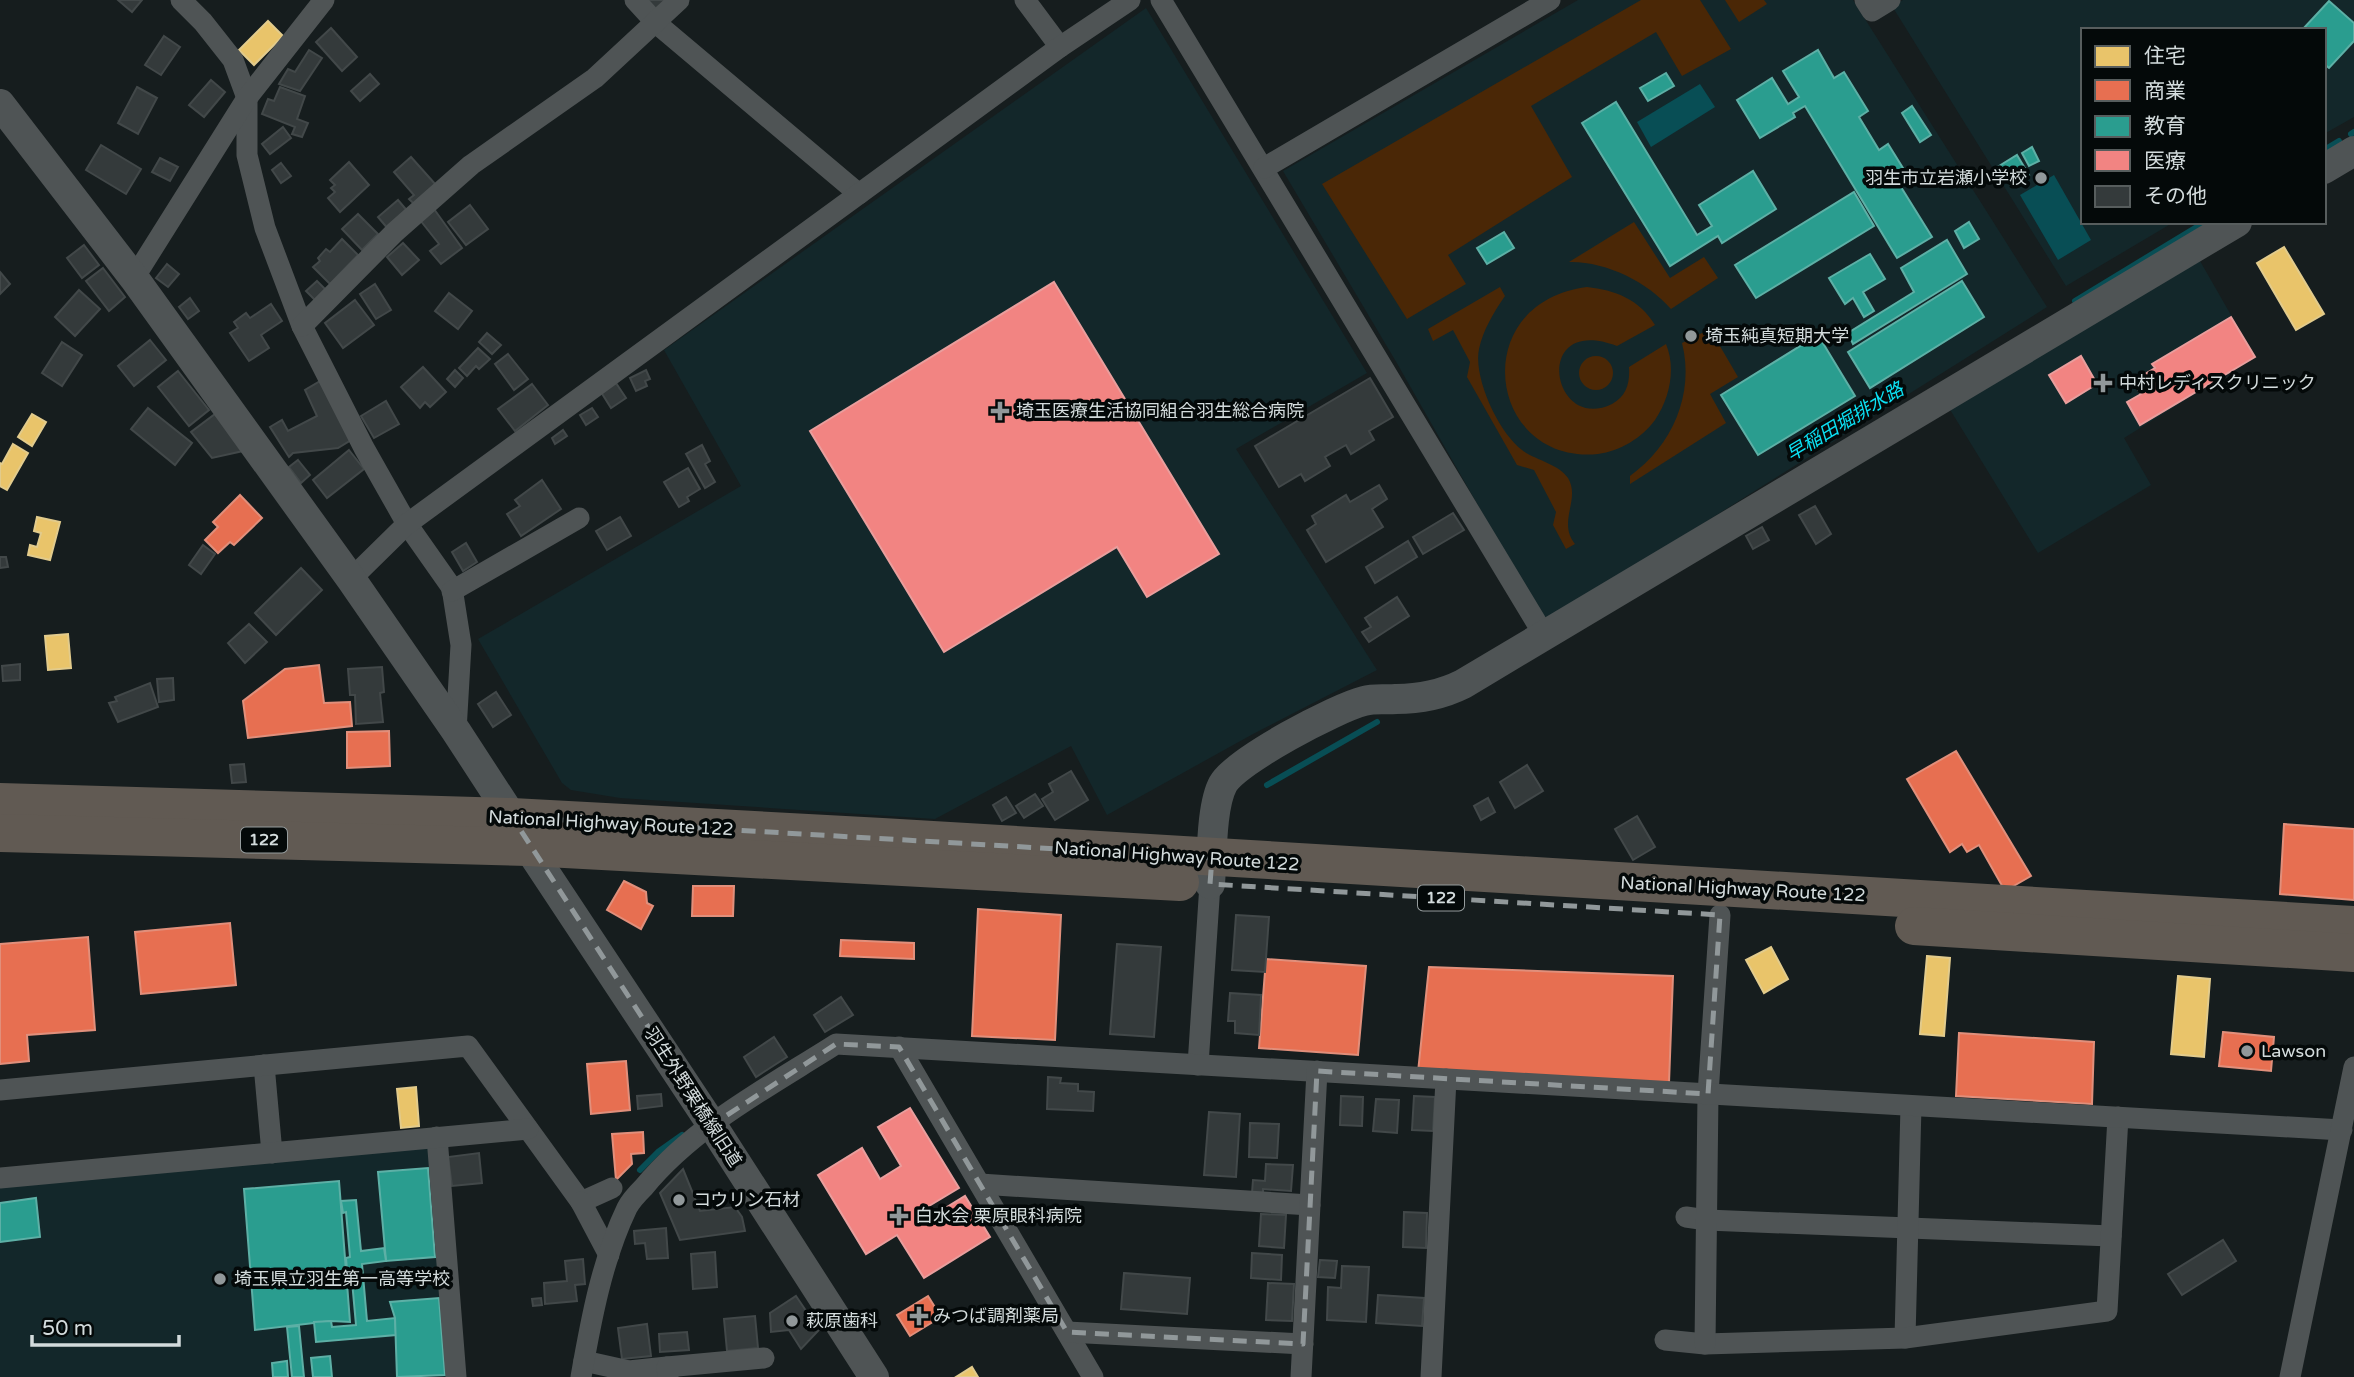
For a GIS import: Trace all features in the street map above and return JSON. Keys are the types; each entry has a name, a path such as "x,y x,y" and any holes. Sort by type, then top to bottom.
{"highway":[{"name":"National Highway Route 122","path":"0,802 1211,871 2354,925"},
{"name":"National Highway Route 122","path":"0,833 520,832"},
{"name":"National Highway Route 122","path":"1211,871 1720,915 2354,953"}],"street":[{"path":"181,0 203,22 233,60 247,98 247,155 265,228 302,326 364,448 407,524 452,591 461,645 456,732"},
{"path":"134,278 247,98 324,0"},
{"path":"635,0 656,23 859,194"},
{"path":"302,326 395,232 471,165 595,78 679,0"},
{"path":"1025,0 1060,47"},
{"path":"351,579 407,524 1060,47 1130,0"},
{"path":"1161,0 1544,635"},
{"path":"1264,168 1550,0"},
{"path":"1865,0 1872,11 1890,0"},
{"name":"羽生外野栗橋線旧道","path":"0,104 134,278 351,579 456,732 874,1377"},
{"path":"2326,168 2354,151"},
{"path":"1198,1065 1217,800 1224,782 1244,764 1337,710 1366,700 1425,698 1443,694 1463,684 2234,224"},
{"path":"452,591 579,518"},
{"path":"1705,1344 1696,1219 1708,1094 1720,915"},
{"path":"764,1358 668,1372 582,1369 588,1333 609,1255 628,1205 661,1166 712,1125 836,1044 2342,1130"},
{"path":"0,1090 468,1046 581,1202 609,1255"},
{"path":"899,1047 1093,1377"},
{"path":"264,1065 272,1153"},
{"path":"2290,1377 2354,1067"},
{"path":"1301,1377 1317,1072"},
{"path":"1431,1377 1446,1079"},
{"path":"1905,1338 1911,1105"},
{"path":"1665,1340 1705,1344 1905,1338 2106,1311 2118,1118"},
{"path":"0,1178 528,1129"},
{"path":"437,1137 456,1377"},
{"path":"980,1184 1310,1205"},
{"path":"581,1202 612,1188"},
{"path":"1696,1219 2111,1236"},
{"path":"1067,1332 1303,1345"}],"highlighted area":[{"path":"512,817 1212,858 1210,884 1720,915 1708,1094 1317,1071 1303,1344 1067,1332 899,1047 836,1044 712,1125"}],"shaded area":[{"name":"埼玉純真短期大学","path":"1578,0 1853,0 2047,307 1545,623 1398,365 1283,171"},
{"path":"1641,0 1700,0 1731,49 1682,76 1656,32 1531,106 1572,177 1448,255 1466,284 1407,319 1322,184"},
{"path":"1725,0 1764,0 1767,4 1739,22"},
{"name":"羽生市立岩瀬小学校","path":"1903,0 2354,0 2354,117 2326,133 2326,28 2081,28 2081,224 2171,224 2066,286 1892,6"},
{"name":"埼玉医療生活協同組合羽生総合病院","path":"1146,8 1367,373 1236,449 1377,670 1253,734 1107,815 1071,746 935,819 620,798 571,790 562,783 478,639 741,486 664,350"},
{"path":"1634,222 1670,278 1704,257 1718,278 1671,309 1650,290 1625,275 1597,265 1569,262"},
{"name":"中村レディスクリニック","path":"2200,261 2255,357 2124,438 2151,485 2038,553 1949,408"},
{"path":"1500,287 1505,296 1489,321 1481,342 1478,361 1480,375 1490,404 1513,442 1527,454 1559,469 1568,478 1572,494 1568,527 1575,544 1566,549 1553,525 1556,512 1534,470 1517,465 1467,377 1470,362 1453,330 1433,341 1428,329"},
{"path":"1587,287 1617,293 1634,302 1655,325 1617,346 1590,340 1571,345 1562,358 1559,374 1564,390 1575,403 1591,409 1617,401 1626,388 1629,367 1666,344 1671,363 1668,393 1655,420 1630,443 1598,454 1561,451 1533,435 1514,410 1506,381 1508,350 1522,321 1548,299"},
{"path":"1710,329 1738,377 1710,394 1726,423 1630,484 1630,476 1658,450 1677,417 1685,381 1682,343"},
{"path":"1596,356 1608,361 1613,373 1608,385 1596,390 1584,385 1579,373 1584,361"},
{"name":"埼玉県立羽生第一高等学校","path":"430,1144 448,1377 0,1377 0,1180"}],"water":[{"path":"1700,84 1715,107 1651,147 1637,122"},
{"path":"2054,175 2091,240 2058,260 2020,195"}],"building: 住宅":[{"path":"268,21 283,36 254,65 239,50"},
{"path":"2284,247 2324,314 2296,330 2257,263"},
{"path":"32,414 46,422 32,446 18,437"},
{"path":"13,444 28,453 7,490 0,486 0,463 2,464"},
{"path":"37,517 60,522 50,560 28,555 30,545 37,547 41,533 34,531"},
{"path":"68,634 71,668 48,670 45,636"},
{"path":"1771,947 1788,979 1764,993 1746,960"},
{"path":"1927,956 1950,958 1944,1036 1920,1034"},
{"path":"2178,976 2210,979 2204,1057 2171,1054"},
{"path":"416,1087 419,1126 401,1128 397,1089"},
{"path":"972,1367 978,1377 956,1377"}],"building: 商業":[{"path":"240,495 262,518 234,545 230,542 218,553 205,540 218,527 213,522"},
{"path":"319,665 324,703 350,702 352,726 248,738 243,701 285,669"},
{"path":"389,731 390,766 347,768 347,732"},
{"path":"1956,751 2031,876 2005,891 1979,845 1967,852 1962,844 1950,852 1907,779"},
{"path":"2284,824 2354,829 2354,900 2280,894"},
{"path":"624,881 646,892 647,903 653,906 641,929 607,910"},
{"path":"693,886 734,886 733,916 692,916"},
{"path":"978,909 1061,915 1055,1040 972,1036"},
{"path":"230,923 236,985 141,994 135,932"},
{"path":"88,937 95,1030 27,1035 29,1061 0,1064 0,944"},
{"path":"841,940 914,943 914,959 840,956"},
{"path":"1266,959 1366,966 1358,1055 1259,1048"},
{"path":"1429,967 1673,976 1669,1083 1418,1072"},
{"path":"2223,1032 2274,1037 2271,1071 2219,1066"},
{"path":"1959,1033 2094,1042 2092,1104 1956,1096"},
{"path":"626,1061 630,1110 591,1114 587,1064"},
{"path":"643,1132 644,1153 631,1154 632,1164 616,1180 612,1134"},
{"name":"みつば調剤薬局","path":"928,1296 941,1317 910,1336 897,1315"}],"building: 教育":[{"path":"2329,1 2354,23 2354,41 2329,68 2326,66 2326,28 2304,28"},
{"path":"1818,50 1834,78 1844,72 1868,111 1859,117 1879,150 1888,144 1911,181 1901,187 1932,237 1897,258 1805,106 1793,113 1795,117 1760,138 1737,100 1772,78 1788,104 1799,97 1783,71"},
{"path":"1666,73 1674,86 1648,101 1640,88"},
{"path":"1616,102 1697,235 1712,226 1699,205 1753,171 1776,209 1722,243 1718,236 1670,266 1582,123"},
{"path":"1912,106 1931,135 1920,142 1902,113"},
{"path":"2032,147 2039,161 2029,166 2022,153"},
{"path":"2017,155 2029,175 2011,186 1999,166"},
{"path":"1854,192 1874,226 1756,298 1735,265"},
{"path":"1969,222 1979,239 1964,248 1955,231"},
{"path":"1504,232 1514,248 1487,264 1477,248"},
{"path":"1947,240 1967,274 1853,344 1848,333 1914,292 1901,268"},
{"path":"1870,254 1885,279 1863,292 1874,311 1864,317 1853,298 1845,304 1829,278"},
{"path":"1962,281 1984,317 1870,388 1848,352"},
{"path":"1818,335 1855,396 1758,455 1721,395"},
{"path":"428,1168 435,1257 386,1261 378,1172"},
{"path":"339,1181 350,1322 331,1321 255,1330 244,1189"},
{"path":"36,1198 40,1237 0,1242 0,1203"},
{"path":"356,1200 361,1251 384,1248 386,1261 362,1264 367,1321 395,1318 396,1335 316,1342 314,1322 331,1321 332,1327 356,1325 352,1281 348,1281 346,1258 350,1257 346,1212 343,1213 341,1201"},
{"path":"439,1298 445,1375 397,1377 395,1318 390,1302"},
{"path":"299,1326 304,1377 292,1377 287,1327"},
{"path":"330,1356 332,1377 313,1377 311,1358"},
{"path":"287,1361 288,1377 273,1377 272,1363"}],"building: 医療":[{"path":"1054,282 1219,554 1147,597 1117,547 944,652 810,431"},
{"path":"2231,317 2255,357 2140,425 2127,402 2141,394 2133,381 2155,368 2152,364"},
{"path":"2081,356 2097,384 2066,403 2049,375"},
{"path":"910,1108 959,1188 924,1209 929,1218 965,1196 990,1237 924,1278 897,1235 866,1254 818,1175 862,1148 880,1179 901,1166 878,1127"}],"building: その他":[{"path":"118,0 142,0 132,12"},
{"path":"644,0 666,0 655,11"},
{"path":"331,28 357,57 342,71 316,42"},
{"path":"164,36 180,47 161,75 145,65"},
{"path":"309,50 322,58 300,91 279,84 288,69 295,72"},
{"path":"370,74 379,84 360,101 351,91"},
{"path":"211,80 225,92 204,117 189,105"},
{"path":"137,87 157,98 138,134 118,123"},
{"path":"280,87 305,96 297,119 308,123 302,137 292,134 295,127 262,114 268,99 274,101"},
{"path":"283,127 291,138 270,154 262,144"},
{"path":"101,145 141,169 126,194 86,170"},
{"path":"411,157 436,185 414,204 409,199 414,195 394,172"},
{"path":"160,158 178,167 170,181 152,172"},
{"path":"349,162 369,185 340,212 328,198 335,192 331,188 335,185 330,180"},
{"path":"281,163 291,176 281,183 272,170"},
{"path":"398,200 409,213 389,230 378,217"},
{"path":"470,205 488,229 466,245 448,222"},
{"path":"434,209 462,248 441,264 430,251 439,244 420,220"},
{"path":"358,214 378,234 362,250 342,229"},
{"path":"342,239 358,255 330,284 313,267 320,261 318,258 326,249 330,252"},
{"path":"403,243 419,260 402,275 387,257"},
{"path":"84,245 99,265 82,278 67,258"},
{"path":"167,264 179,274 168,287 156,278"},
{"path":"103,268 125,297 109,311 86,281"},
{"path":"0,272 10,284 0,294"},
{"path":"317,281 327,291 316,301 306,291"},
{"path":"375,284 391,310 376,319 360,294"},
{"path":"79,290 100,309 75,336 55,317"},
{"path":"449,293 472,311 458,329 435,311"},
{"path":"190,298 199,311 188,319 179,307"},
{"path":"355,300 374,325 343,348 325,323"},
{"path":"271,304 282,321 261,335 269,348 249,361 230,333 238,328 234,322 246,313 250,318"},
{"path":"487,333 501,345 492,354 479,342"},
{"path":"150,340 166,360 134,386 118,366"},
{"path":"62,342 82,355 62,386 42,373"},
{"path":"478,348 490,359 479,369 476,366 467,376 459,368"},
{"path":"508,354 528,379 514,390 495,364"},
{"path":"423,367 446,392 430,407 425,402 420,408 401,387"},
{"path":"455,370 463,378 455,387 447,379"},
{"path":"646,370 650,379 645,381 647,386 636,391 630,378"},
{"path":"178,371 209,410 189,426 158,387"},
{"path":"1370,378 1393,417 1369,431 1374,440 1351,454 1346,445 1325,457 1330,466 1305,481 1301,474 1279,487 1255,446"},
{"path":"322,380 351,440 338,448 293,453 289,457 270,427 282,420 288,431 317,416 305,390"},
{"path":"616,383 626,398 611,408 601,392"},
{"path":"532,384 548,405 515,431 498,409"},
{"path":"386,401 399,424 374,438 361,416"},
{"path":"148,408 192,443 175,465 131,429"},
{"path":"592,408 598,417 586,425 580,415"},
{"path":"215,414 243,451 212,458 191,432"},
{"path":"563,430 567,436 555,444 552,438"},
{"path":"702,445 710,461 705,464 715,482 705,488 686,454"},
{"path":"349,450 364,469 327,498 313,480"},
{"path":"298,460 310,475 301,483 289,467"},
{"path":"688,468 700,489 687,497 689,501 679,507 664,482"},
{"path":"542,480 561,509 521,536 507,514 520,506 515,500"},
{"path":"1379,485 1387,499 1372,509 1383,527 1326,562 1307,530 1316,524 1312,516 1346,495 1350,502"},
{"path":"1815,506 1831,534 1816,544 1799,515"},
{"path":"1453,513 1464,530 1423,554 1413,537"},
{"path":"620,517 631,536 607,550 596,531"},
{"path":"1762,527 1769,540 1753,549 1746,536"},
{"path":"1408,541 1417,557 1375,583 1366,567"},
{"path":"466,543 477,562 463,571 452,552"},
{"path":"203,545 215,554 201,574 189,565"},
{"path":"0,557 6,557 8,567 0,568"},
{"path":"301,568 322,590 276,635 255,613"},
{"path":"1397,597 1409,616 1369,642 1362,632 1371,627 1365,618"},
{"path":"249,624 267,642 245,663 228,643"},
{"path":"20,664 20,680 3,681 2,666"},
{"path":"382,667 384,692 380,693 383,722 356,724 355,695 350,695 348,669"},
{"path":"173,678 174,700 159,702 157,679"},
{"path":"150,683 158,707 118,722 109,703 117,701 115,697"},
{"path":"496,692 511,715 493,727 478,704"},
{"path":"244,764 246,782 232,783 230,765"},
{"path":"1527,765 1543,791 1515,808 1500,782"},
{"path":"1071,771 1088,800 1055,820 1042,799 1053,792 1049,784"},
{"path":"1035,794 1043,806 1024,818 1016,806"},
{"path":"1006,797 1016,813 1002,821 993,805"},
{"path":"1488,798 1495,812 1481,820 1474,806"},
{"path":"1637,816 1655,847 1633,860 1615,829"},
{"path":"1236,915 1269,917 1265,972 1232,970"},
{"path":"1117,944 1161,947 1154,1037 1110,1034"},
{"path":"1230,993 1261,995 1259,1035 1235,1033 1235,1021 1228,1021"},
{"path":"841,997 853,1015 825,1032 814,1015"},
{"path":"774,1037 787,1057 756,1077 744,1057"},
{"path":"1048,1077 1061,1078 1060,1083 1078,1084 1078,1091 1094,1092 1093,1111 1047,1109"},
{"path":"661,1094 662,1106 638,1109 637,1096"},
{"path":"1341,1096 1363,1097 1362,1126 1340,1125"},
{"path":"1414,1096 1435,1097 1433,1131 1412,1130"},
{"path":"1376,1099 1399,1100 1397,1133 1373,1131"},
{"path":"1209,1112 1240,1114 1236,1177 1204,1175"},
{"path":"1250,1123 1279,1124 1277,1158 1249,1157"},
{"path":"479,1153 482,1183 452,1186 448,1157"},
{"path":"1266,1164 1293,1165 1291,1191 1263,1189 1263,1194 1252,1193 1253,1180 1265,1181"},
{"name":"コウリン石材","path":"683,1169 700,1211 735,1207 742,1217 745,1231 680,1240 660,1193"},
{"path":"1404,1212 1427,1213 1426,1248 1403,1247"},
{"path":"1261,1214 1286,1215 1284,1248 1259,1246"},
{"path":"666,1228 668,1258 647,1259 645,1243 635,1244 634,1231"},
{"path":"2223,1240 2236,1261 2182,1295 2168,1274"},
{"path":"715,1252 717,1287 693,1289 691,1254"},
{"path":"1252,1253 1282,1255 1281,1280 1251,1278"},
{"path":"583,1259 585,1284 575,1285 577,1301 545,1304 544,1283 567,1281 565,1261"},
{"path":"1320,1260 1337,1261 1335,1278 1318,1277"},
{"path":"1342,1266 1369,1267 1366,1322 1327,1320 1328,1287 1341,1288"},
{"path":"1124,1273 1190,1278 1187,1314 1121,1309"},
{"path":"1268,1283 1294,1284 1292,1321 1266,1320"},
{"path":"1378,1295 1424,1298 1422,1326 1376,1323"},
{"name":"萩原歯科","path":"796,1296 819,1330 801,1349 789,1330 771,1332 770,1313"},
{"path":"541,1298 542,1305 533,1306 532,1299"},
{"path":"755,1316 758,1348 727,1351 724,1319"},
{"path":"647,1324 651,1356 622,1359 618,1328"},
{"path":"687,1332 689,1350 660,1352 659,1334"}],"waterway":[{"name":"早稲田堀排水路","path":"2326,149 2339,141"},
{"name":"早稲田堀排水路","path":"2075,301 2202,224"},
{"name":"早稲田堀排水路","path":"1267,785 1377,722"},
{"name":"早稲田堀排水路","path":"640,1170 658,1152 682,1135"}],"place":[{"name":"羽生市立岩瀬小学校","path":"2041,178"},
{"name":"埼玉純真短期大学","path":"1691,336"},
{"name":"中村レディスクリニック","path":"2103,383"},
{"name":"埼玉医療生活協同組合羽生総合病院","path":"1000,411"},
{"name":"Lawson","path":"2247,1051"},
{"name":"コウリン石材","path":"679,1200"},
{"name":"白水会 栗原眼科病院","path":"899,1216"},
{"name":"埼玉県立羽生第一高等学校","path":"220,1279"},
{"name":"みつば調剤薬局","path":"919,1316"},
{"name":"萩原歯科","path":"792,1321"}]}
